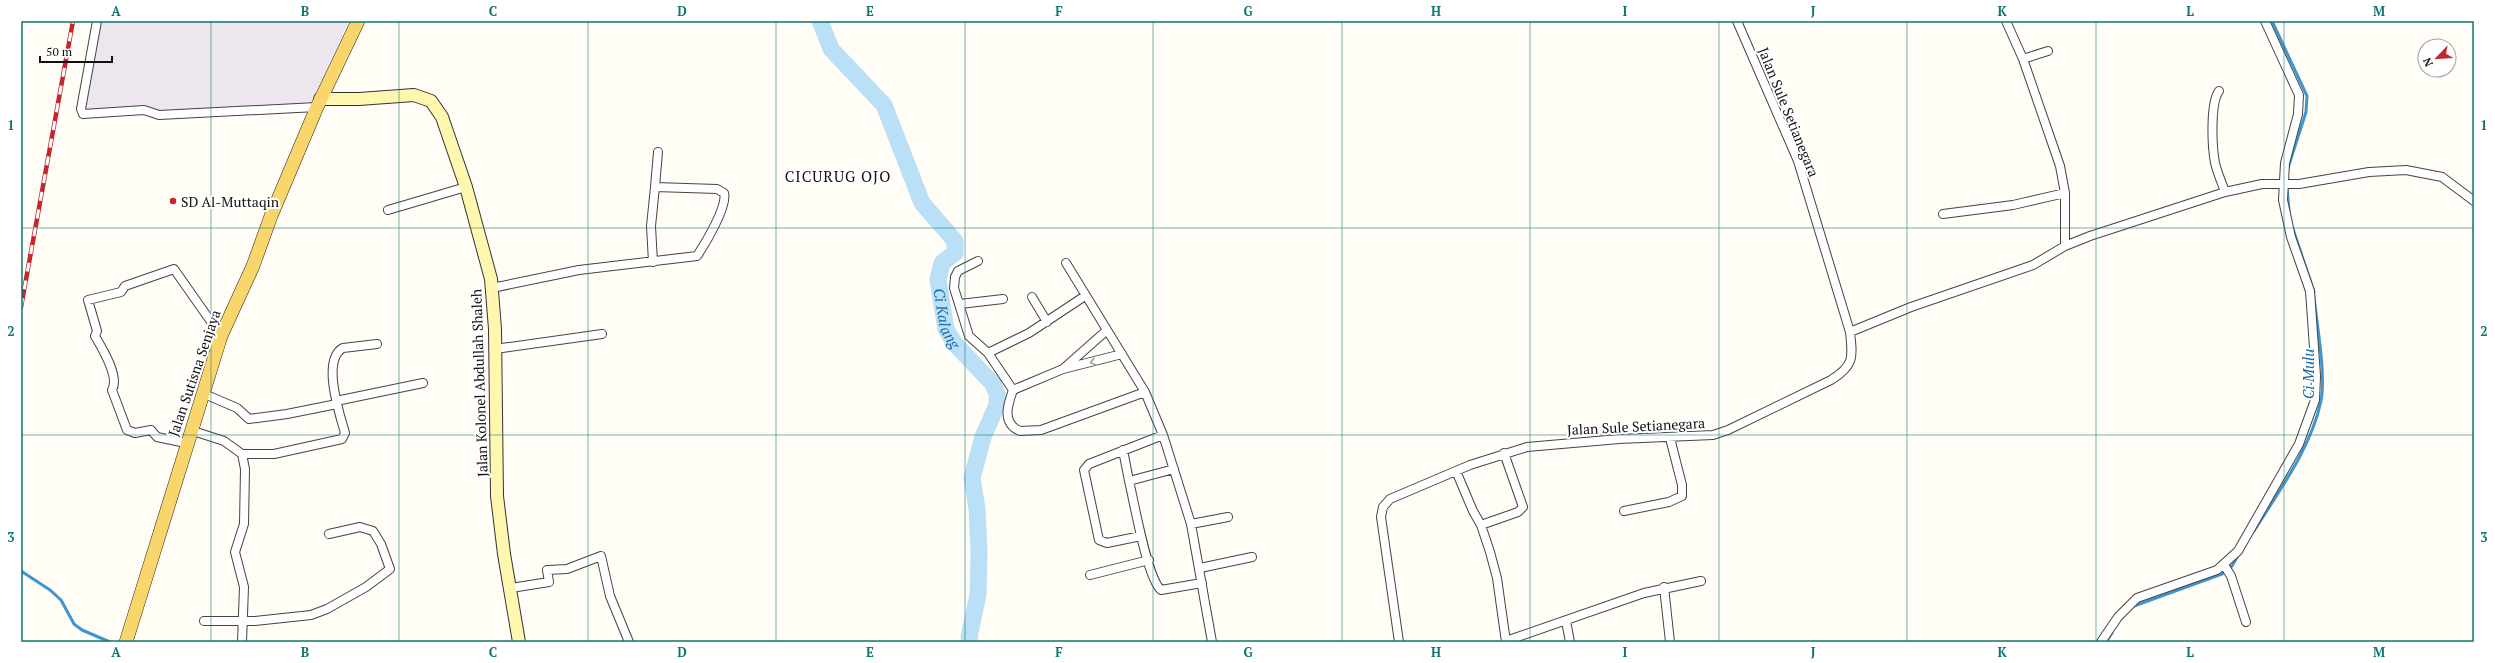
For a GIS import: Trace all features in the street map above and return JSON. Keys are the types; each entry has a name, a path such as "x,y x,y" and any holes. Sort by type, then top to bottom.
{"main road":[{"name":"Jalan Sutisna Senjaya","path":"127,639 190,430 221,336 253,266 271,216 319,103 358,21"},
{"name":"Jalan Kolonel Abdullah Shaleh","path":"319,103 407,95 427,99 437,107 442,117 466,187 486,258 492,288 495,349 497,496 520,642"}],"street":[{"path":"97,21 81,109 83,114 144,110 160,115 319,103"},
{"name":"Jalan Sule Setianegara","path":"1399,642 1381,522 1382,510 1387,502 1394,497 1456,471 1504,453 1527,447 1561,443 1619,439 1670,438 1720,433 1831,380 1846,368 1852,360 1850,332 1798,161 1737,21"},
{"path":"2006,21 2023,59 2060,166 2065,194 2065,246"},
{"path":"2101,642 2118,617 2137,598 2164,587 2206,575 2224,566 2238,551 2278,484 2299,444 2315,400 2316,376 2310,291 2287,225 2287,184 2285,163 2298,114 2299,96 2265,21"},
{"path":"2023,59 2048,51"},
{"path":"2219,91 2215,96 2213,110 2215,161 2226,192"},
{"path":"653,262 651,226 658,152"},
{"path":"1850,332 1911,308 2034,265 2065,246 2090,236 2226,192 2262,184 2287,184 2369,172 2406,170 2442,177 2474,201"},
{"path":"388,210 466,187"},
{"path":"492,288 578,270 697,256 712,228 725,198 724,193 720,189 655,187"},
{"path":"1943,214 2013,205 2065,194"},
{"path":"978,261 963,267 955,276 956,297 960,304 969,336 988,353 1013,390"},
{"path":"1066,263 1106,331 1145,392 1163,435 1191,524 1212,642"},
{"path":"186,443 157,436 151,430 135,433 127,430 112,390 114,386 114,376 96,336 97,331 88,300 121,292 125,286 174,269 221,336"},
{"path":"988,353 1047,322 1086,296"},
{"path":"1032,297 1047,322"},
{"path":"960,304 1003,299"},
{"path":"1063,369 1106,331"},
{"path":"495,349 602,334"},
{"path":"190,430 224,441 242,454 274,454 340,441 344,438 345,433 336,402 333,376 338,351 344,348 377,344"},
{"path":"1122,354 1063,369 1013,390 1007,407 1008,417 1013,428 1024,432 1041,430 1145,392"},
{"path":"202,393 233,406 241,411 245,418 251,419 423,383"},
{"path":"1141,536 1113,543 1100,541 1083,476 1084,469 1089,464 1163,435"},
{"path":"1624,511 1673,501 1682,496 1682,484 1670,438"},
{"path":"1123,450 1141,536 1156,584 1161,590 1202,583"},
{"path":"1481,525 1518,512 1523,507 1504,453"},
{"path":"242,454 245,469 244,530 236,552 244,584 241,621 242,642"},
{"path":"1129,481 1174,469"},
{"path":"1456,471 1473,511 1481,525 1497,578 1506,642 1664,587 1701,581"},
{"path":"1191,524 1228,516"},
{"path":"204,622 241,621 311,615 327,609 380,578 390,569 381,544 372,531 360,527 330,534"},
{"path":"511,588 549,582 547,570 567,569 602,556 610,596 630,642"},
{"path":"1200,568 1252,557"},
{"path":"1090,575 1149,560"},
{"path":"2224,566 2231,576 2246,622"},
{"path":"1664,587 1670,642"},
{"path":"1566,621 1570,642"}],"shaded area":[{"path":"99,21 349,21 310,105 156,113 84,113"}],"waterway":[{"name":"Ci Kalang","path":"820,21 831,49 884,105 922,203 955,241 955,253 942,263 938,280 946,329 955,344 993,384 997,394 997,405 983,437 972,478 977,509 979,552 978,595 969,637 970,642"},
{"name":"Ci Mulu","path":"2272,21 2307,96 2306,112 2288,168"},
{"name":"Ci Mulu","path":"2287,188 2289,210"},
{"name":"Ci Mulu","path":"2293,229 2314,292"},
{"name":"Ci Mulu","path":"2254,531 2284,485 2302,452 2310,436 2321,401 2322,364 2314,297"},
{"name":"Ci Mulu","path":"2134,606 2222,574 2232,566 2239,554"},
{"path":"21,571 50,590 61,600 74,624 82,630 110,642"},
{"name":"Ci Mulu","path":"2106,642 2112,633"}],"railway":[{"path":"21,307 73,21"}],"place":[{"name":"SD Al-Muttaqin","path":"173,201"}],"district":[{"name":"CICURUG OJO","path":"838,176"}]}
